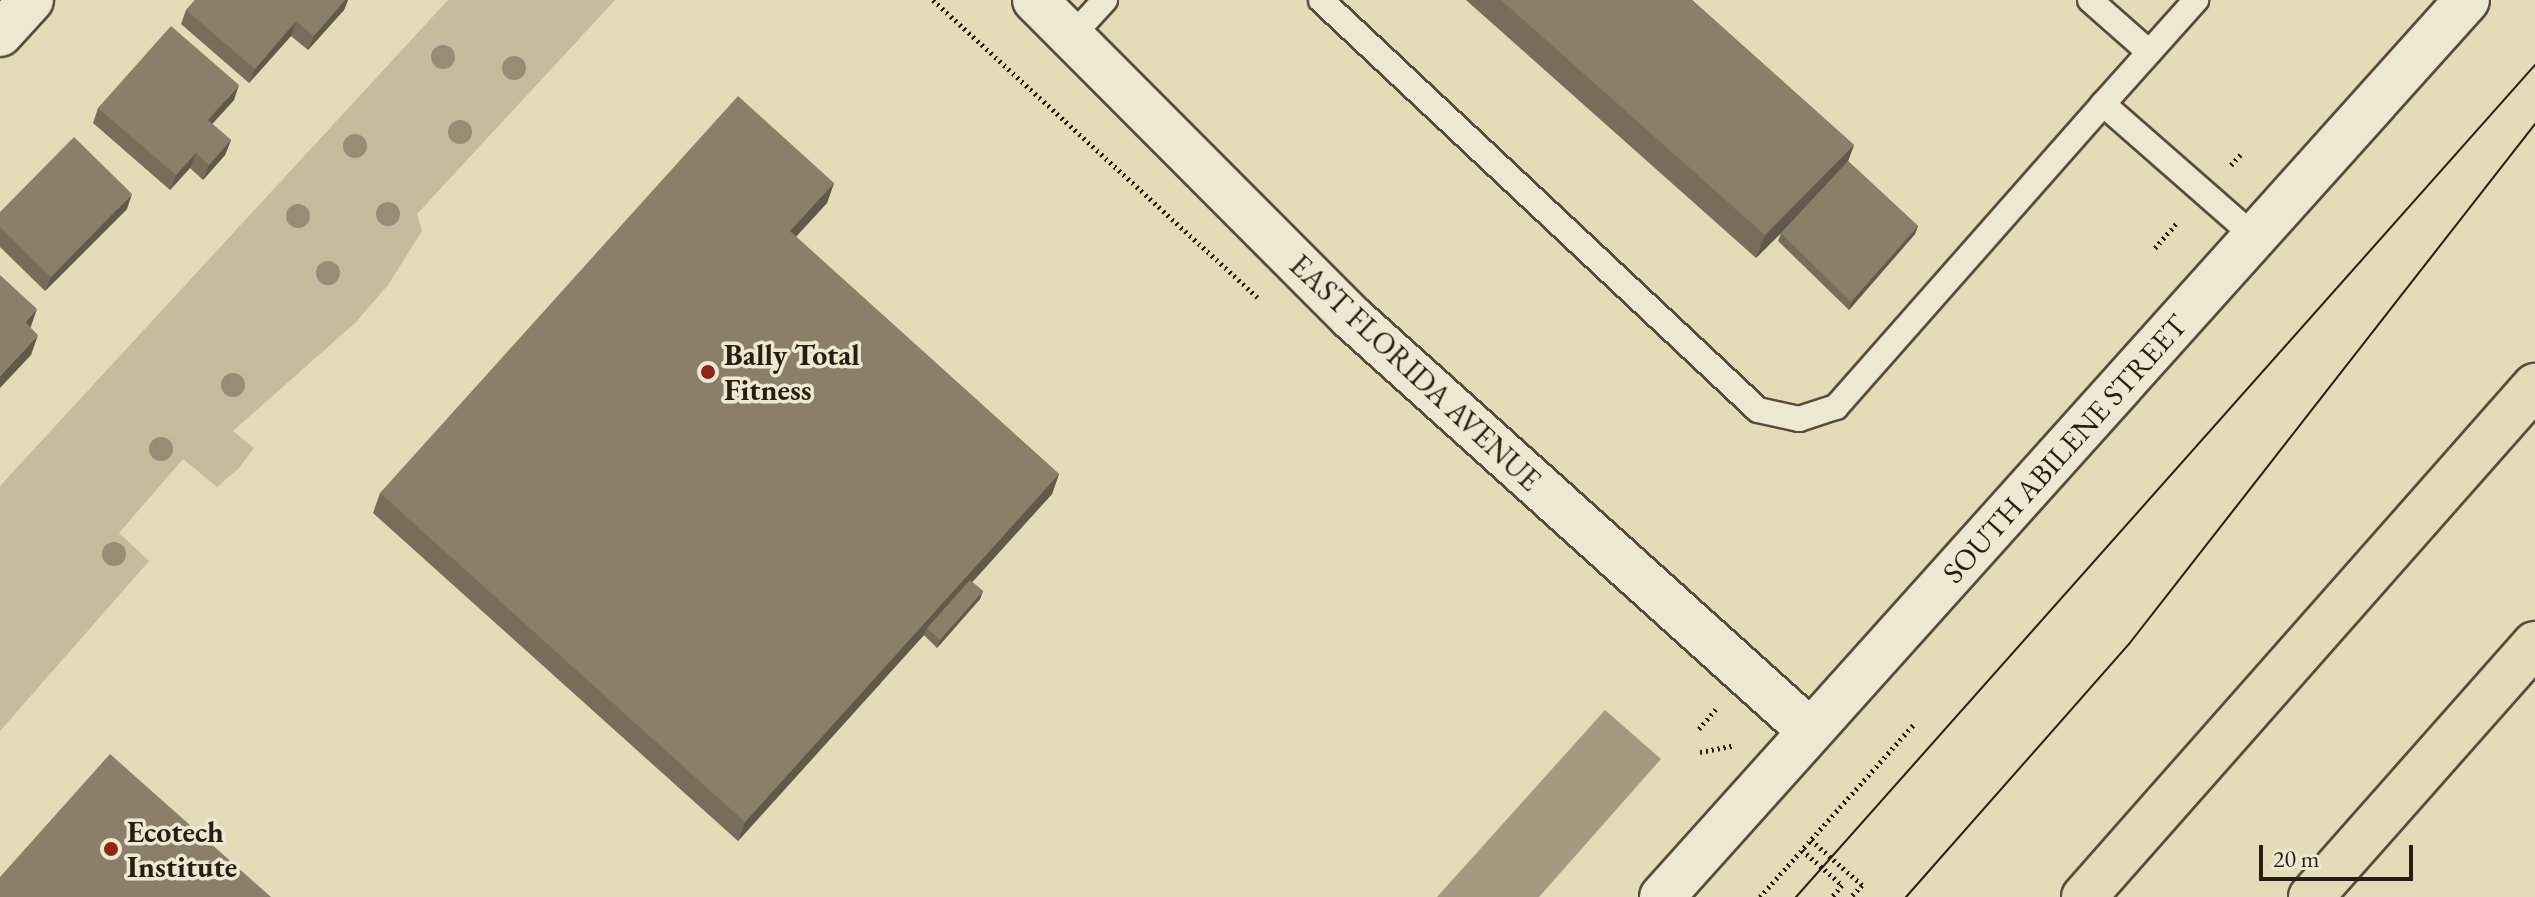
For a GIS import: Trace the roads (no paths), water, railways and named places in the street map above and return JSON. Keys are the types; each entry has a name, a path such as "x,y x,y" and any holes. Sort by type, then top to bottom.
{"highway":[{"path":"2084,897 2535,386"},
{"path":"2311,897 2535,644"}],"street":[{"path":"0,34 31,0"},
{"name":"EAST FLORIDA AVENUE","path":"1035,0 1352,318 1810,731"},
{"name":"SOUTH ABILENE STREET","path":"1662,897 2467,0"}],"lane":[{"path":"1072,36 1105,0"},
{"path":"1321,0 1758,410 1799,419 1836,407 2196,0"},
{"path":"2090,0 2149,52"},
{"path":"2103,104 2255,237"}],"tram line":[{"path":"1796,897 2535,65"},
{"path":"1906,897 2129,644 2535,124"}],"place":[{"name":"Bally Total Fitness","path":"708,372"},
{"name":"Ecotech Institute","path":"111,849"}]}
